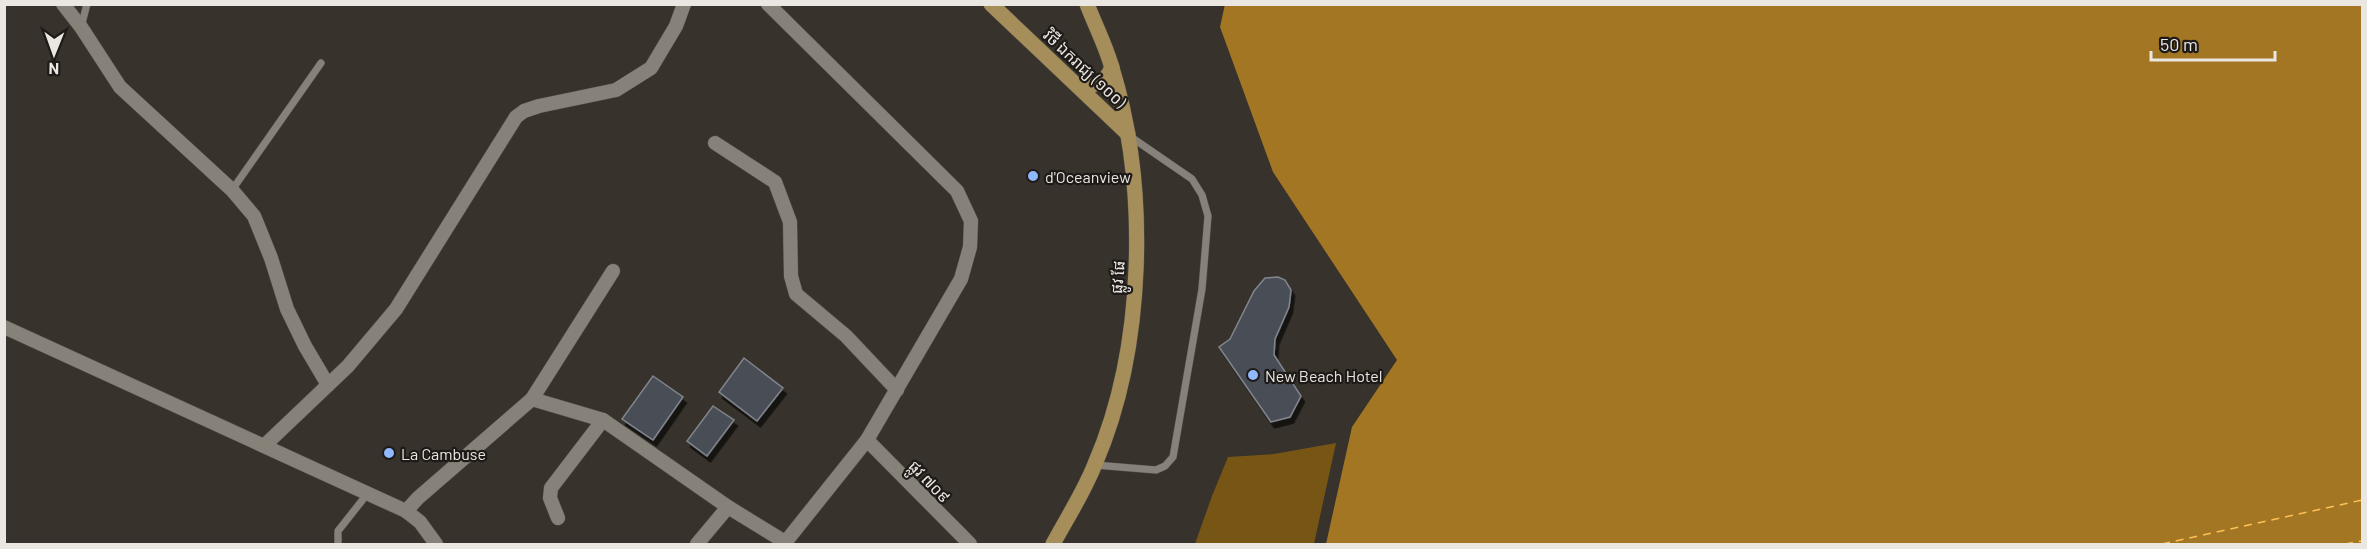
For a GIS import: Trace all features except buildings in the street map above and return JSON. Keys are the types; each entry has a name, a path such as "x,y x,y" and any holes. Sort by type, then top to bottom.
{"street":[{"path":"63,4 81,27 120,87 232,190 254,216 271,258 287,309 328,385"},
{"path":"265,445 348,366 396,309 516,117 524,111 539,106 616,90 651,68 676,26 684,4"},
{"path":"532,399 603,420 728,507 785,543 867,440 897,390 961,279 970,247 971,221 957,191 768,4"},
{"name":"វិថី ឯករាជ្យ (១០០)","path":"991,4 1128,134"},
{"name":"ផ្លូវ ផែ","path":"1053,544 1095,465 1116,399 1129,338 1138,227 1128,134 1112,67 1087,4"},
{"path":"1077,85 1098,85 1107,79 1112,67"},
{"path":"715,143 775,182 790,222 791,276 796,294 846,336 897,390"},
{"path":"406,511 532,399 613,271"},
{"path":"4,327 406,511 420,522 436,544"},
{"path":"558,518 550,498 551,488 603,420"},
{"name":"ផ្លូវ ៧០៩","path":"867,440 970,544"},
{"path":"697,544 728,507"}],"lane":[{"path":"81,27 87,4"},
{"path":"232,190 321,63"},
{"path":"1095,465 1156,470 1165,466 1173,457 1202,289 1208,216 1202,195 1192,179 1128,134"},
{"path":"338,544 338,531 368,493"}],"shaded area":[{"path":"1225,4 2362,5 2362,544 1326,544 1352,427 1397,360 1273,172 1220,27"},
{"path":"1336,443 1314,544 1195,544 1228,457 1274,454"}],"ferry route":[{"path":"2162,544 2362,500"},
{"path":"2345,544 2362,541"}],"place":[{"name":"d'Oceanview","path":"1033,176"},
{"name":"New Beach Hotel","path":"1253,375"},
{"name":"La Cambuse","path":"389,453"}]}
